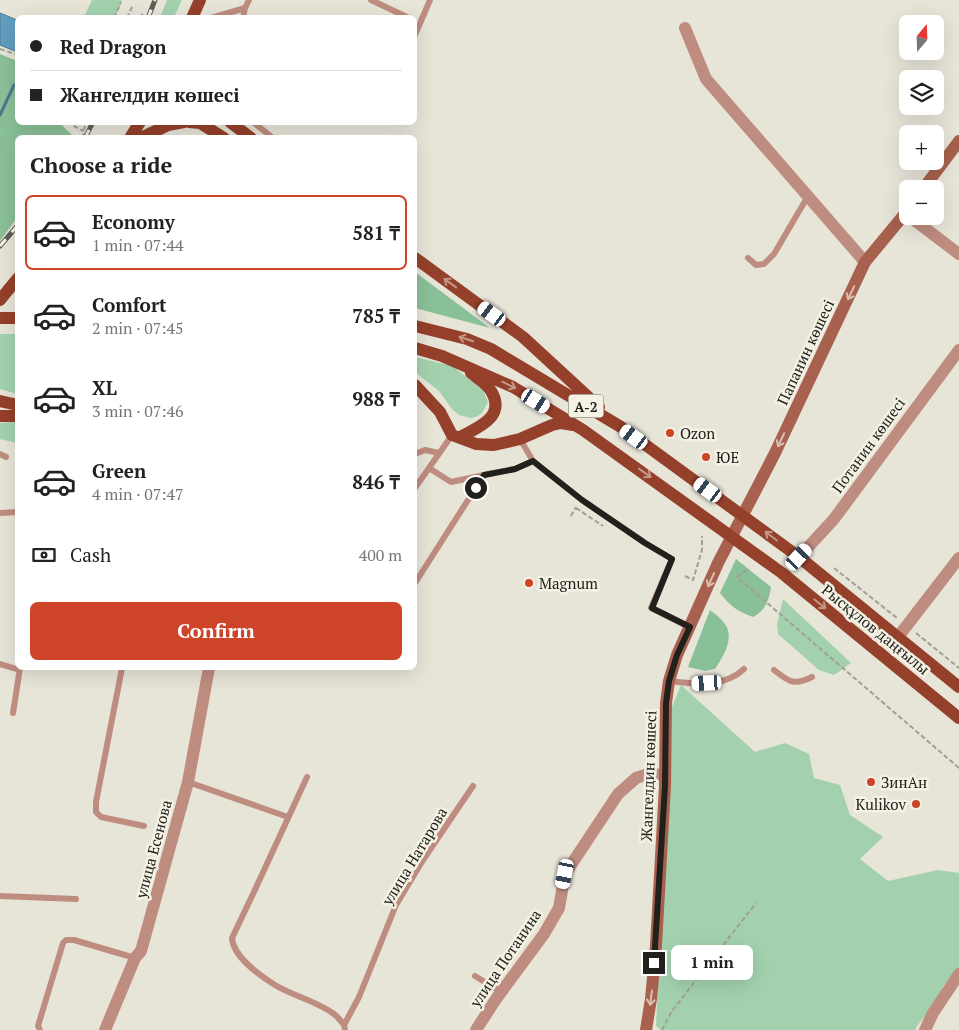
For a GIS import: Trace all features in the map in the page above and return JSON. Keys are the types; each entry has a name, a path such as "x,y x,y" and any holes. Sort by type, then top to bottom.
{"main road":[{"path":"193,15 200,0"},
{"path":"148,135 172,125"},
{"path":"203,125 219,135"},
{"path":"234,125 247,135"},
{"path":"930,180 959,140"},
{"name":"Папанин көшесі","path":"732,536 775,453 865,262 899,223"},
{"path":"417,259 523,337 621,427"},
{"path":"0,299 15,282"},
{"path":"0,299 15,298"},
{"path":"0,318 15,318"},
{"name":"Рысқұлов даңғылы","path":"417,326 468,339 491,349 621,427 799,557 959,687"},
{"name":"Рысқұлов даңғылы","path":"417,349 459,363 513,387 578,426 782,573 959,718"},
{"path":"456,436 484,425 491,419 495,401 491,391 459,363"},
{"path":"417,387 440,412 456,436 476,444 494,445 520,439 552,425 578,426"},
{"path":"0,401 15,404"},
{"path":"0,416 15,416"},
{"name":"Жангелдин көшесі","path":"646,1030 656,945 666,775 666,703 669,681 677,655 732,536"},
{"path":"904,673 911,670 959,709"}],"street":[{"path":"685,28 706,79 865,262"},
{"path":"921,225 959,254"},
{"name":"Потанин көшесі","path":"799,557 834,519 959,350"},
{"path":"898,637 959,558"},
{"name":"улица Есенова","path":"105,1030 135,958 144,942 188,782 208,670"},
{"name":"улица Потанина","path":"476,1030 501,992 544,934 559,908 565,874 618,794 636,778 648,774 666,775"},
{"path":"925,1030 933,1013 959,974"}],"lane":[{"path":"244,15 249,0"},
{"path":"370,0 402,15"},
{"path":"418,22 430,0"},
{"path":"221,15 245,8"},
{"path":"257,125 269,135"},
{"path":"748,258 756,265 764,264 774,254 808,196"},
{"path":"417,485 439,453 456,436"},
{"path":"520,439 533,461 582,500 672,559 652,608 690,627"},
{"path":"417,453 425,450 439,453"},
{"path":"429,468 451,482 515,469 533,461"},
{"path":"417,579 484,475"},
{"path":"0,512 15,512"},
{"path":"0,664 15,668"},
{"path":"669,681 692,684 721,682 737,675 744,669"},
{"path":"13,713 20,670"},
{"path":"122,670 96,802 96,812 102,817 144,826"},
{"path":"774,670 787,681 797,683 812,677"},
{"path":"306,777 232,938 232,945 247,963 274,984 334,1014 345,1027"},
{"path":"188,782 288,817"},
{"name":"улица Натарова","path":"345,1027 366,981 396,905 423,860 473,786"},
{"path":"0,896 76,899"},
{"path":"40,1030 38,1026 62,943 66,940 74,940 135,958"},
{"path":"475,976 501,992"}],"path":[{"path":"116,15 122,2"},
{"path":"128,15 132,7"},
{"path":"0,49 15,54"},
{"path":"84,135 86,125"},
{"path":"74,126 83,131"},
{"path":"685,576 693,580 702,550 702,536"},
{"path":"830,566 959,668"},
{"path":"746,570 737,577 959,768"},
{"path":"662,1030 672,1011 756,903"}],"green space":[{"path":"92,0 122,0 116,15 85,15"},
{"path":"167,0 182,0 175,15 161,15"},
{"path":"0,54 15,60 15,125 62,125 72,135 15,135 15,221 0,241"},
{"path":"417,273 490,328 417,309"},
{"path":"0,334 15,334 15,393 0,389"},
{"path":"417,357 452,366 483,390 488,402 482,413 471,418 459,415 452,409 439,391 417,374"},
{"path":"0,423 15,423 15,443 0,439"},
{"path":"736,559 771,587 766,604 753,617 734,608 720,593"},
{"path":"783,599 851,663 834,675 819,670 778,634 777,624"},
{"path":"710,610 725,624 729,635 727,647 715,669 705,671 688,667"},
{"path":"681,685 755,752 785,743 809,754 814,778 840,785 850,815 883,837 860,859 888,881 938,870 959,873 959,969 943,986 935,1004 915,1030 661,1030 656,1026 671,709"}],"water":[{"path":"0,13 15,19 15,51 0,45"}],"waterway":[{"path":"0,115 14,85"}],"railway":[{"path":"149,15 155,0"},
{"path":"86,135 92,125"},
{"path":"0,246 15,228"}],"place":[{"name":"Ozon","path":"670,433"},
{"name":"ЮЕ","path":"706,457"},
{"name":"Magnum","path":"529,583"},
{"name":"ЗинАн","path":"871,782"},
{"name":"Kulikov","path":"916,804"}],"route":[{"path":"476,488 484,475 515,469 533,461 582,500 672,559 652,608 690,627 677,655 669,681 666,703 665,786 654,963"}]}
